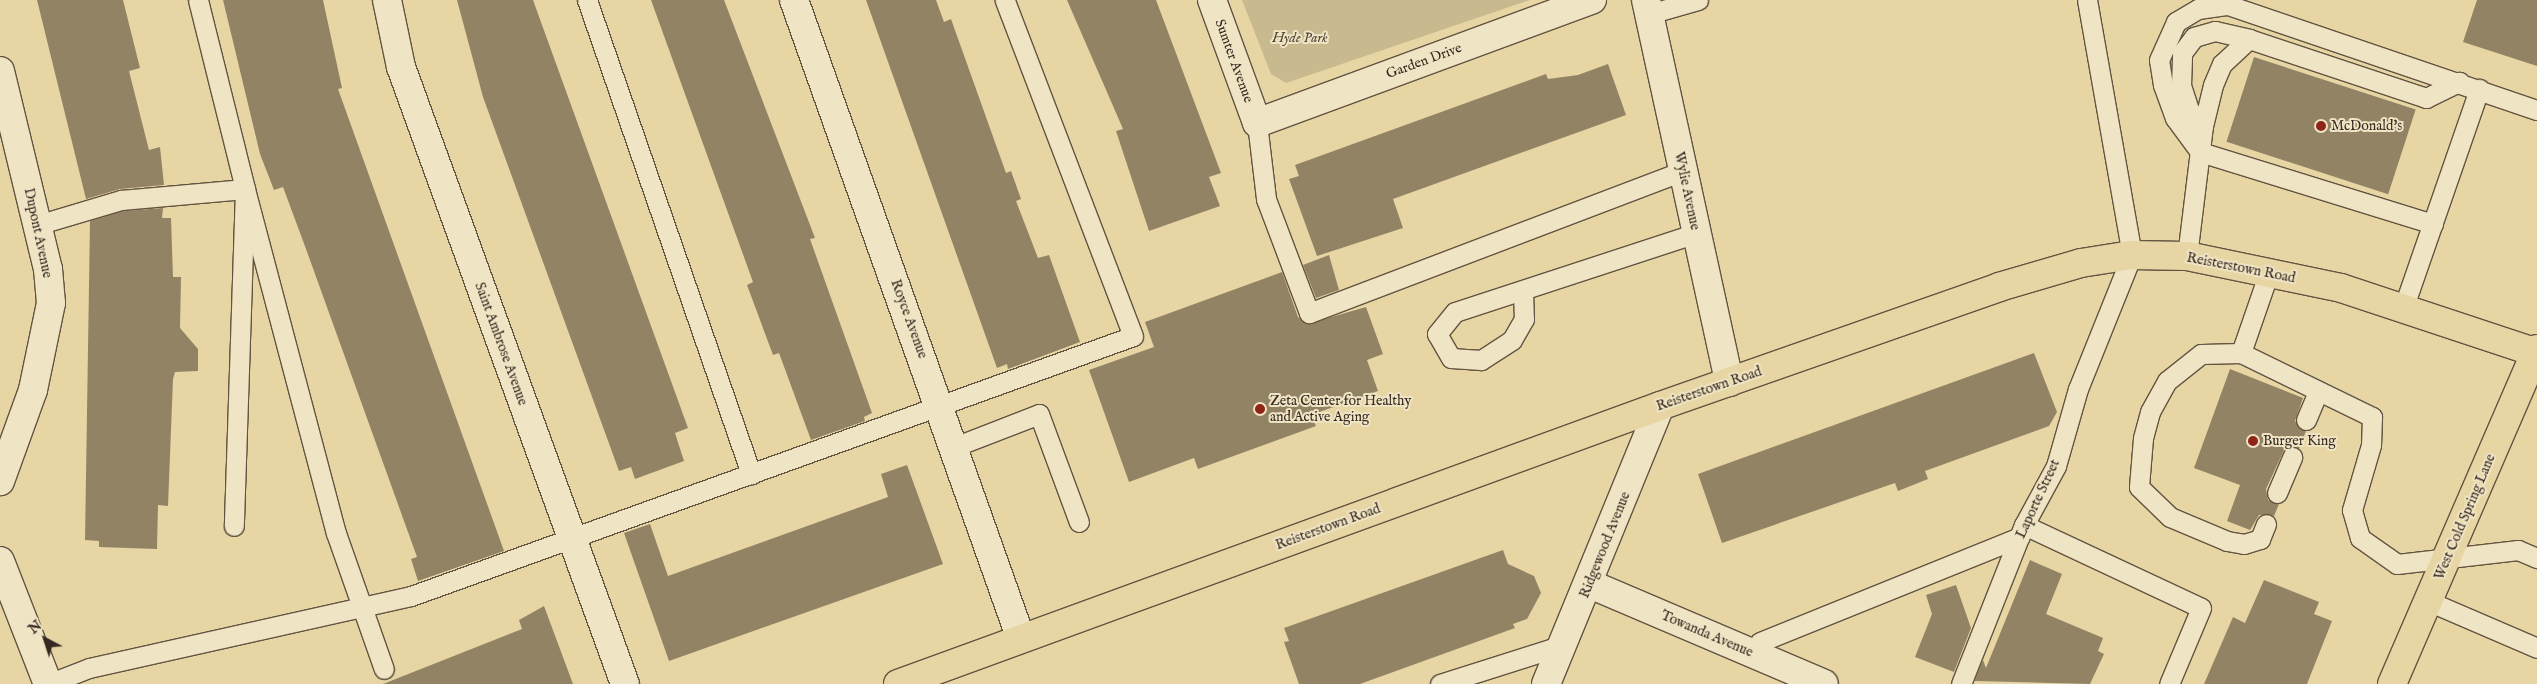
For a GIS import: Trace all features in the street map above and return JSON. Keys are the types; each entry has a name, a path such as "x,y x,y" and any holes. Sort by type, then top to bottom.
{"main road":[{"name":"Reisterstown Road","path":"898,684 1660,406 1999,286 2080,263 2132,256 2187,256 2269,272 2403,309 2537,352"},
{"name":"West Cold Spring Lane","path":"2392,684 2537,352"}],"street":[{"name":"Saint Ambrose Avenue","path":"387,0 401,67 625,684"},
{"name":"Royce Avenue","path":"794,0 940,405 1021,639"},
{"name":"Sumter Avenue","path":"1212,0 1257,123"},
{"name":"Garden Drive","path":"1257,123 1592,0"},
{"name":"Wylie Avenue","path":"1647,7 1729,382"},
{"name":"Dupont Avenue","path":"0,71 37,225 50,303 45,346 0,482"},
{"name":"Ridgewood Avenue","path":"1546,684 1590,584 1660,406"},
{"path":"0,560 48,684"},
{"name":"Towanda Avenue","path":"1590,584 1816,682"}],"lane":[{"path":"198,0 245,189 336,533 360,606 384,669"},
{"path":"587,0 751,474"},
{"path":"48,684 90,668 411,596 572,540 1133,336 1005,0"},
{"path":"1647,7 1698,0"},
{"path":"2087,0 2132,256"},
{"path":"2433,224 2200,152 2175,118 2159,60 2176,22 2198,9 2228,5 2256,12 2537,110"},
{"path":"2203,126 2189,110 2181,86 2182,53 2194,37 2215,31 2249,39 2426,98 2459,82"},
{"path":"2187,256 2203,126 2222,64 2249,39"},
{"path":"2403,309 2479,90"},
{"path":"1257,123 1266,200 1309,313 1683,171"},
{"path":"37,225 121,200 245,189"},
{"path":"234,526 245,189"},
{"path":"1523,292 1524,319 1512,340 1481,360 1451,358 1437,334 1455,312 1523,292 1696,232"},
{"name":"Laporte Street","path":"1961,684 2022,531 2056,466 2078,389 2132,256"},
{"path":"2241,354 2269,272"},
{"path":"2266,524 2260,539 2244,544 2228,541 2170,517 2139,487 2143,438 2150,412 2167,381 2201,354 2241,354 2372,418 2371,444 2352,510 2360,538 2398,564 2518,550 2537,558"},
{"path":"2306,420 2318,392"},
{"path":"954,446 1039,414 1079,522"},
{"path":"2277,493 2292,457"},
{"path":"1760,642 2022,531 2201,608 2169,684"},
{"path":"2428,601 2537,648"},
{"path":"1440,684 1563,645"}],"green space":[{"name":"Hyde Park","path":"1242,0 1530,0 1286,83 1271,74"}],"building":[{"path":"37,0 123,0 140,68 129,71 149,150 160,147 164,185 120,189 86,199"},
{"path":"223,0 323,0 342,88 338,89 504,551 418,581 411,559 417,557 306,249 283,187 274,190 260,154"},
{"path":"457,0 533,0 688,428 675,433 684,461 635,479 631,467 619,471 483,97"},
{"path":"651,0 724,0 815,238 810,239 872,413 864,417 865,421 811,440 779,353 773,355 747,285 753,282"},
{"path":"866,0 936,0 944,22 951,19 1006,173 1011,171 1021,199 1016,201 1038,258 1049,255 1080,342 1008,369 1007,364 997,368"},
{"path":"1067,0 1156,0 1221,173 1209,177 1220,206 1149,231 1116,131 1123,129"},
{"path":"2477,0 2537,0 2537,66 2463,42"},
{"name":"McDonald's","path":"2254,57 2416,110 2388,194 2226,142"},
{"path":"1608,64 1626,115 1393,199 1403,228 1317,256 1289,179 1299,176 1295,165 1546,74 1548,79 1578,75"},
{"path":"163,208 162,218 171,218 173,277 181,277 180,328 198,349 198,371 175,372 173,379 168,506 158,505 157,549 99,547 99,541 85,540 90,221 123,211"},
{"path":"1329,255 1339,290 1316,298 1303,265"},
{"path":"1282,272 1298,317 1307,324 1366,307 1383,354 1367,360 1378,391 1311,415 1316,426 1198,469 1194,458 1129,482 1089,370 1154,347 1145,322"},
{"path":"2034,353 2057,412 2049,426 1925,471 1928,479 1898,491 1895,483 1722,543 1698,474"},
{"name":"Burger King","path":"2230,369 2303,398 2295,421 2306,431 2299,449 2285,448 2266,489 2268,500 2279,504 2274,516 2259,515 2250,530 2227,521 2240,485 2194,468"},
{"path":"907,465 943,564 669,661 624,533 650,524 668,576 888,497 881,474"},
{"path":"1503,550 1508,564 1534,576 1541,593 1527,619 1513,624 1515,628 1360,684 1299,684 1284,642 1289,641 1284,628"},
{"path":"2030,560 2062,574 2046,614 2103,638 2098,651 2104,654 2090,684 1974,681 1983,660 1986,668"},
{"path":"2264,580 2319,602 2314,614 2332,621 2307,684 2204,684 2233,617 2245,623"},
{"path":"1956,585 1971,628 1954,672 1915,657 1932,614 1926,595"},
{"path":"544,606 573,684 383,684 522,629 519,620"}],"place":[{"name":"McDonald's","path":"2321,126"},
{"name":"Zeta Center for Healthy and Active Aging","path":"1260,409"},
{"name":"Burger King","path":"2253,441"}]}
